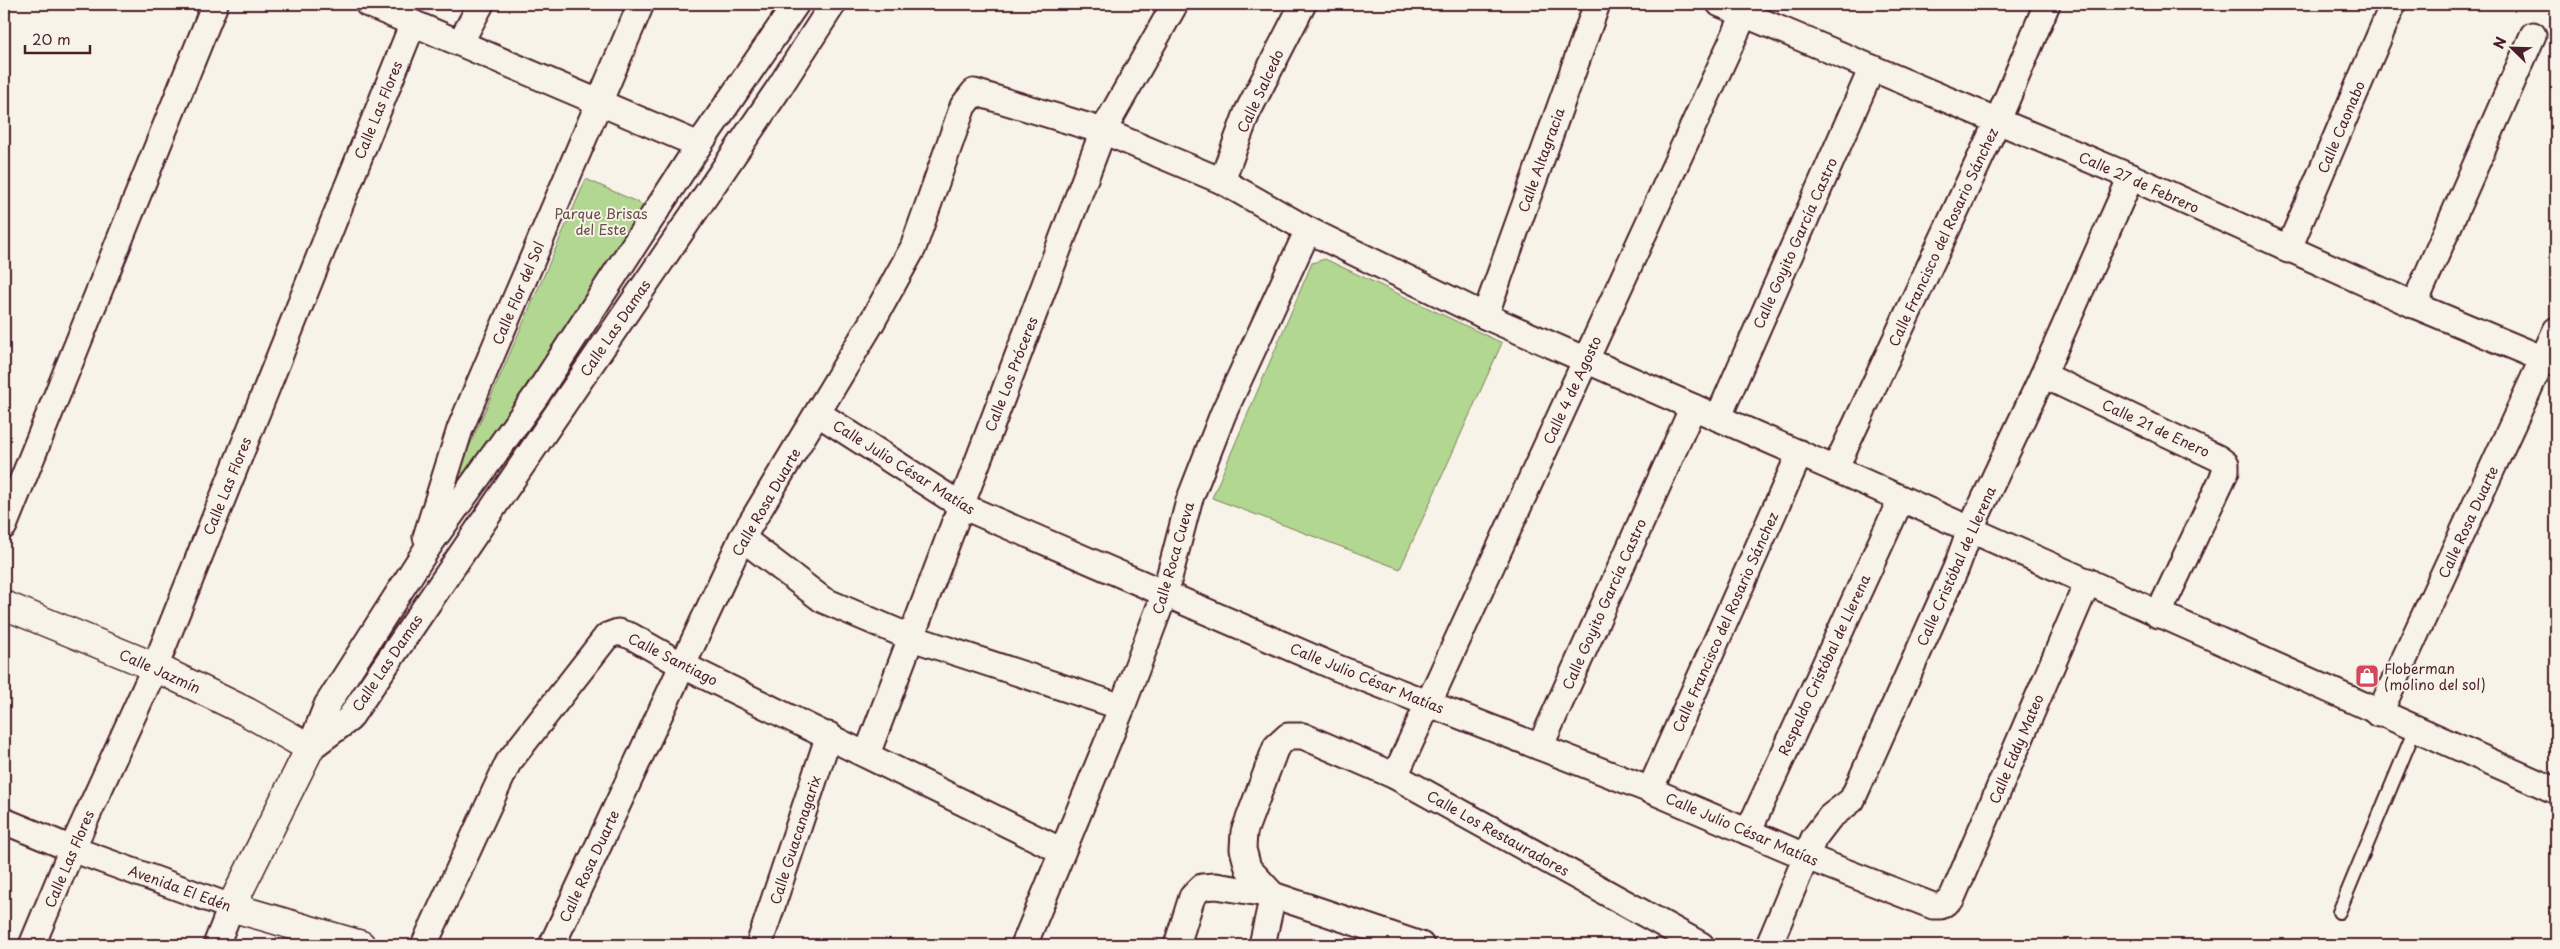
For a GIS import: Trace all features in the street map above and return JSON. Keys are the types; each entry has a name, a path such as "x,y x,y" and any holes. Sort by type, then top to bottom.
{"street":[{"path":"4,526 215,4"},
{"path":"368,4 699,145"},
{"path":"460,43 481,4"},
{"name":"Calle Flor del Sol","path":"420,559 460,429 641,4"},
{"name":"Calle Las Damas","path":"310,748 327,705 420,559 536,396 699,145 796,4"},
{"name":"Calle Las Damas","path":"310,748 348,719 777,92 833,4"},
{"name":"Calle Los Próceres","path":"867,754 1103,132 1175,4"},
{"name":"Calle Salcedo","path":"1222,181 1247,113 1303,4"},
{"name":"Calle Altagracia","path":"1485,316 1597,4"},
{"name":"Calle 27 de Febrero","path":"1720,4 1747,9 1872,68 2131,177 2414,306 2550,361"},
{"name":"Calle Francisco del Rosario Sánchez","path":"1835,469 1998,120 2047,4"},
{"name":"Calle Caonabo","path":"2288,250 2393,4"},
{"name":"Calle 4 de Agosto","path":"1395,776 1747,9"},
{"name":"Calle Las Flores","path":"32,945 72,849 155,667 413,23"},
{"path":"2414,306 2533,35"},
{"name":"Calle Goyito García Castro","path":"1718,418 1872,68"},
{"name":"Calle Rosa Duarte","path":"552,945 742,538 872,322 912,248 964,106 974,92 1103,132"},
{"path":"1103,132 1222,181 1308,230 1485,316 1800,453 2088,581 2158,615 2379,714 2556,791"},
{"name":"Calle Cristóbal de Llerena","path":"1769,945 1814,838 1830,817 1852,800 1956,568 1970,530 2043,375 2131,177"},
{"name":"Calle Roca Cueva","path":"1024,945 1122,707 1165,593 1188,502 1222,414 1308,230"},
{"name":"Calle Rosa Duarte","path":"2379,714 2550,361 2556,330"},
{"name":"Calle 21 de Enero","path":"2043,375 2218,458 2226,464 2226,471 2158,615"},
{"name":"Calle Goyito García Castro","path":"1540,747 1693,407"},
{"name":"Calle Julio César Matías","path":"818,414 962,506 1336,667 1650,790 1807,857 1933,906"},
{"name":"Calle Francisco del Rosario Sánchez","path":"1650,790 1800,453"},
{"name":"Respaldo Cristóbal de Llerena","path":"1748,832 1901,499"},
{"path":"742,538 823,600 912,638 1122,707"},
{"name":"Calle Eddy Mateo","path":"1933,906 1941,906 1952,898 2088,581"},
{"name":"Calle Jazmín","path":"4,605 155,667 247,712 310,748"},
{"name":"Calle Santiago","path":"424,945 508,764 606,636 618,632 630,636 682,665 829,735 1062,851"},
{"name":"Calle Guacanagarix","path":"759,945 829,735"},
{"name":"Calle Los Restauradores","path":"1273,895 1248,868 1243,849 1244,832 1276,747 1288,736 1303,736 1395,776 1702,945"},
{"path":"216,945 230,907 310,748"},
{"name":"Avenida El Edén","path":"4,820 72,849 230,907 361,945"},
{"path":"1177,945 1192,897 1202,887 1216,886 1273,895 1421,945"},
{"path":"1262,945 1273,895"}],"lane":[{"path":"2339,912 2415,729"}],"green space":[{"name":"Parque Brisas del Este","path":"586,179 648,207 466,473 462,473 459,470"},
{"path":"1325,259 1502,343 1400,569 1212,498 1312,263"}],"place":[{"name":"Floberman (molino del sol)","path":"2367,676"}]}
